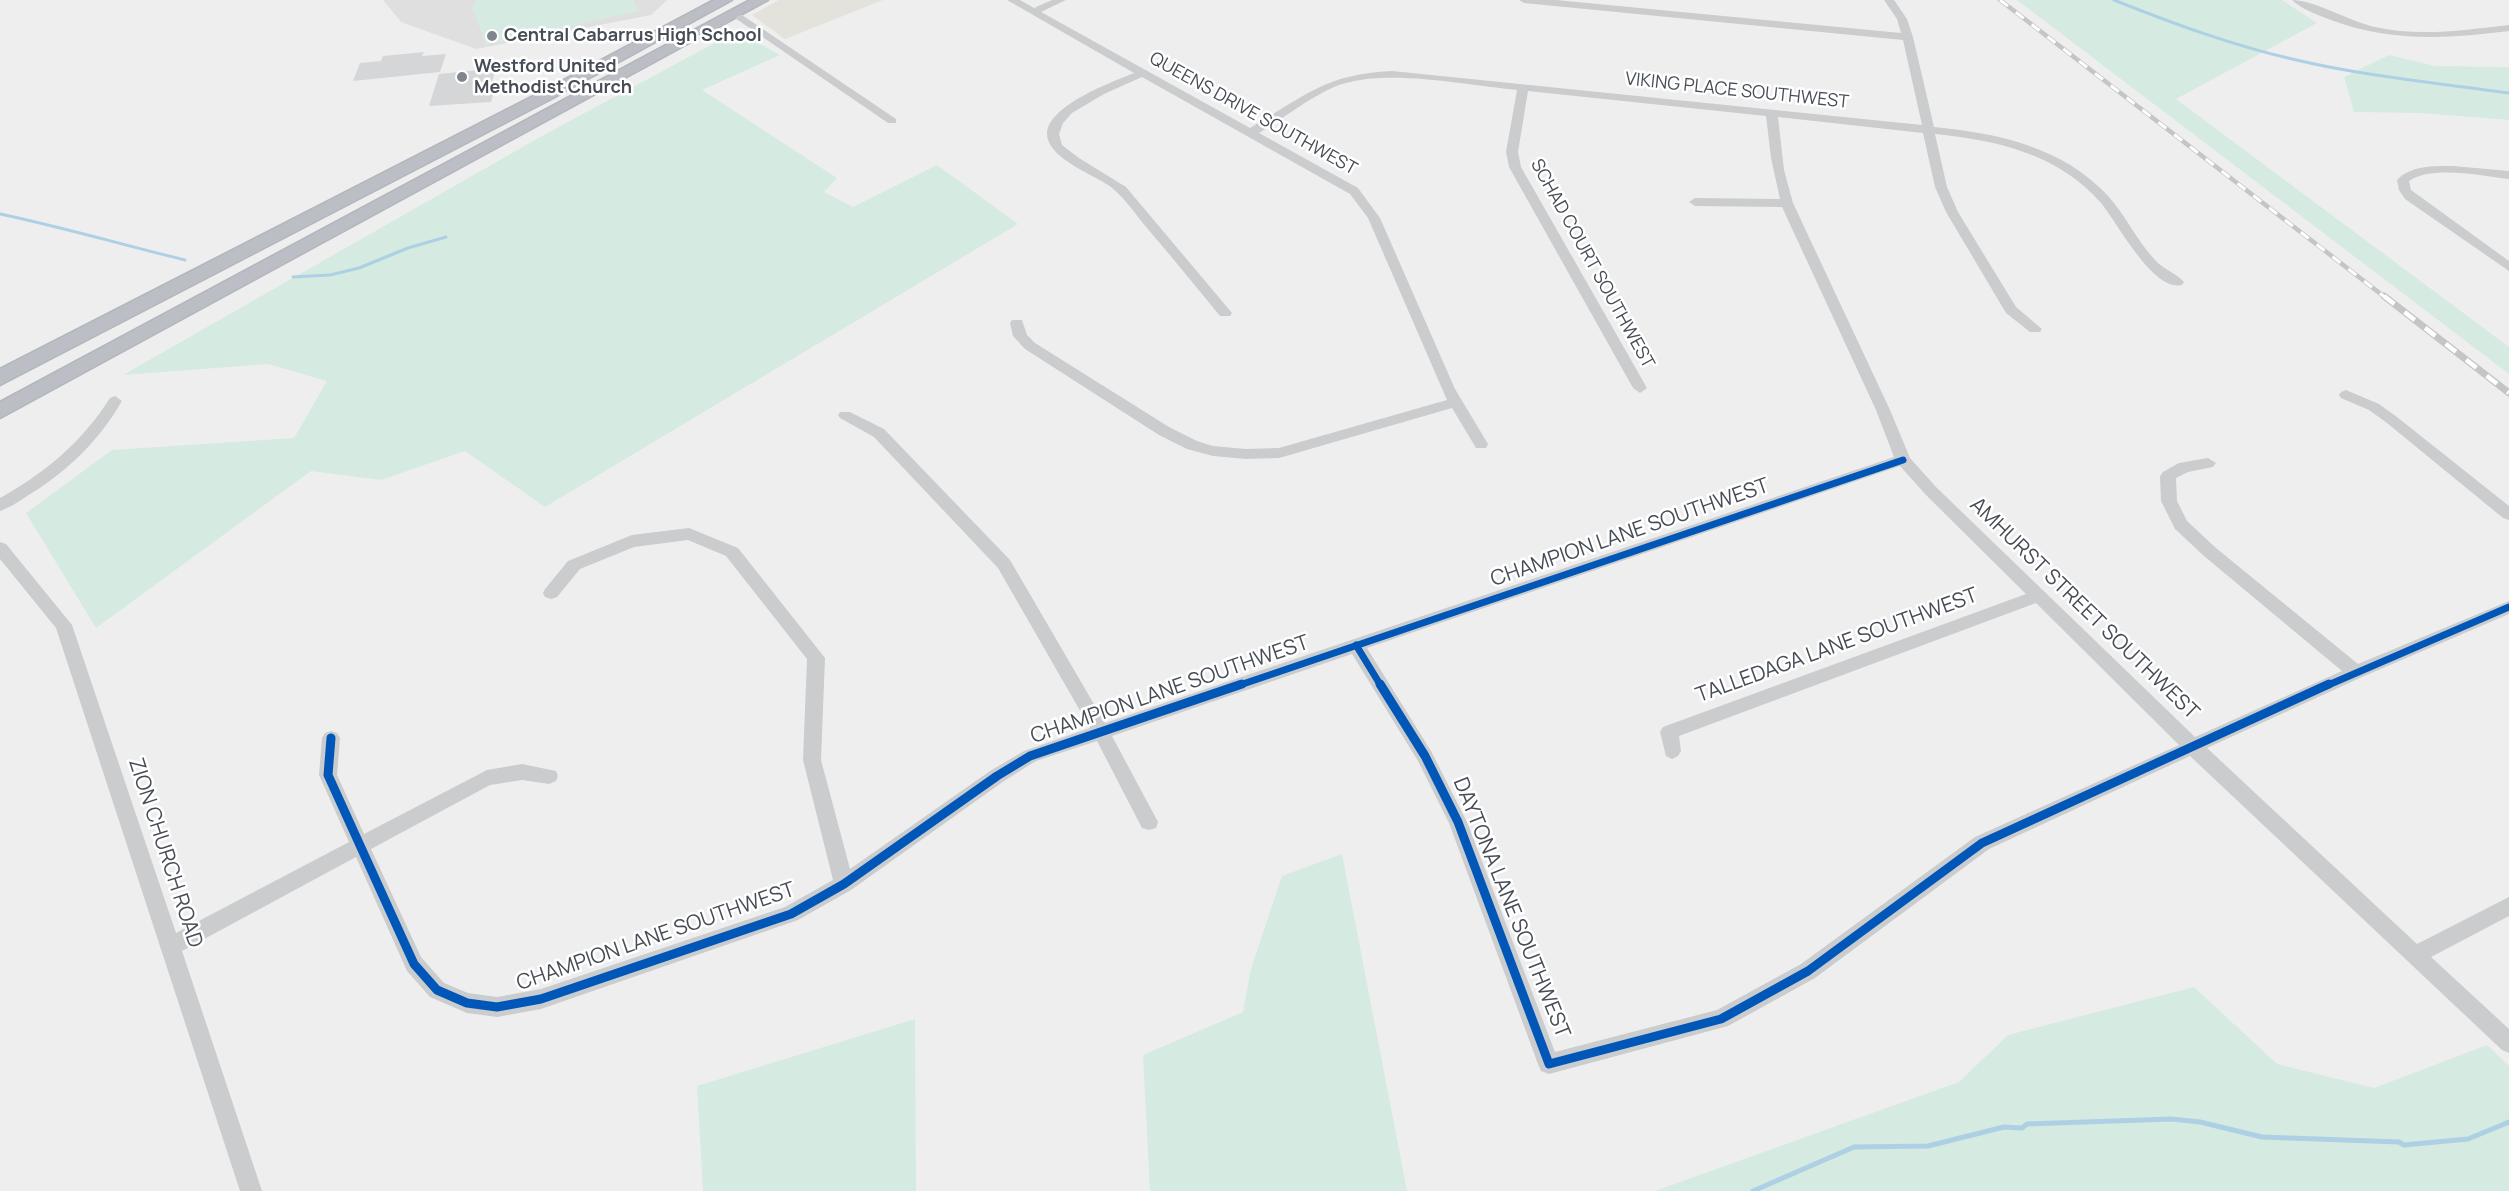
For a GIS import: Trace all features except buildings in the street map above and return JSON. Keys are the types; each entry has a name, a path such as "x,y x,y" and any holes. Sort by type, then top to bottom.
{"highway":[{"path":"0,378 724,4 762,0"},
{"path":"0,411 492,146 724,4"},
{"path":"466,137 492,146"}],"street":[{"name":"QUEENS DRIVE SOUTHWEST","path":"1012,0 1346,185 1367,206 1456,402 1481,444"},
{"path":"1033,12 1061,0"},
{"path":"1524,0 1908,37"},
{"path":"1889,0 1902,20 1908,37 1935,170 1952,212 2011,310 2035,329"},
{"path":"2297,0 2334,18 2396,34 2439,37 2509,28"},
{"path":"724,4 892,121"},
{"path":"1143,73 1068,109 1058,119 1053,136 1058,146 1078,163 1101,174 1122,190 1225,313"},
{"name":"VIKING PLACE SOUTHWEST","path":"1251,133 1322,87 1362,75 1415,76 1523,87 1928,129 2003,141 2035,152 2068,169 2090,184 2106,200 2152,266 2177,282"},
{"name":"SCHAD COURT SOUTHWEST","path":"1523,87 1512,152 1515,167 1640,388"},
{"name":"AMHURST STREET SOUTHWEST","path":"1772,113 1776,159 1787,203 1883,410 1903,460 1931,491 2193,747 2509,1043"},
{"path":"2509,175 2424,171 2406,176 2403,180 2404,190 2409,196 2509,267"},
{"path":"1695,202 1787,203"},
{"path":"1017,323 1020,336 1030,346 1164,431 1192,445 1213,451 1246,454 1280,453 1456,402"},
{"path":"2346,395 2374,407 2392,420 2509,514"},
{"path":"0,506 23,493 73,453 105,420 115,401"},
{"path":"845,415 879,433 1004,564 1101,732 1149,822"},
{"name":"CHAMPION LANE SOUTHWEST","path":"331,738 328,775 414,964 437,990 467,1002 497,1007 541,999 791,914 844,884 997,776 1030,756 1903,460"},
{"path":"2208,463 2184,467 2169,476 2169,501 2181,525 2210,552 2356,672"},
{"path":"551,593 574,564 632,541 689,534 732,552 816,658 812,760 844,884"},
{"name":"ZION CHURCH ROAD","path":"0,549 64,625 251,1191"},
{"name":"TALLEDAGA LANE SOUTHWEST","path":"1672,751 1669,732 2038,596"},
{"path":"2193,747 2356,672 2509,607"},
{"name":"DAYTONA LANE SOUTHWEST","path":"1356,645 1425,756 1458,822 1549,1064 1721,1019 1808,971 1982,843 2193,747"},
{"path":"169,947 487,778 522,772 549,776"},
{"path":"2415,955 2509,906"}],"shaded area":[{"name":"Central Cabarrus High School","path":"383,0 667,0 651,15 476,49 401,22"},
{"path":"779,0 883,0 785,39 752,15"}],"green space":[{"path":"477,0 633,0 639,11 486,45 472,7"},
{"path":"2017,0 2282,0 2317,23 2176,99 2509,347 2509,374"},
{"path":"737,31 780,55 702,90 837,178 824,192 853,207 937,165 1018,224 545,507 465,451 381,480 311,471 96,628 26,513 112,450 294,438 327,381 268,364 123,375 542,136"},
{"path":"2389,55 2435,66 2509,67 2509,120 2419,113 2354,112 2344,77"},
{"path":"1342,854 1407,1191 1150,1191 1143,1055 1243,1012 1251,969 1282,876"},
{"path":"2194,987 2277,1064 2374,1088 2487,1045 2509,1066 2509,1191 1655,1191 1959,1082 2008,1035"},
{"path":"915,1019 916,1191 703,1191 697,1086"}],"waterway":[{"path":"2114,0 2202,33 2292,59 2373,75 2509,93"},
{"path":"0,214 185,260"},
{"path":"293,277 330,275 359,268 408,248 446,237"},
{"path":"1753,1191 1854,1147 1928,1146 2004,1127 2022,1128 2027,1124 2171,1119 2200,1122 2262,1137 2399,1142 2404,1145 2468,1139 2509,1122"}],"railway":[{"path":"2000,0 2386,298"},
{"path":"2384,296 2509,393"}],"cycle path":[{"path":"331,738 328,775 414,964 437,990 467,1003 497,1007 541,999 791,914 844,884 997,776 1030,756 1903,460"},
{"path":"1356,645 1425,756 1458,822 1549,1064 1721,1019 1808,971 1982,843 2356,672 2509,607"}],"place":[{"name":"Central Cabarrus High School","path":"492,36"},
{"name":"Westford United Methodist Church","path":"462,77"}]}
